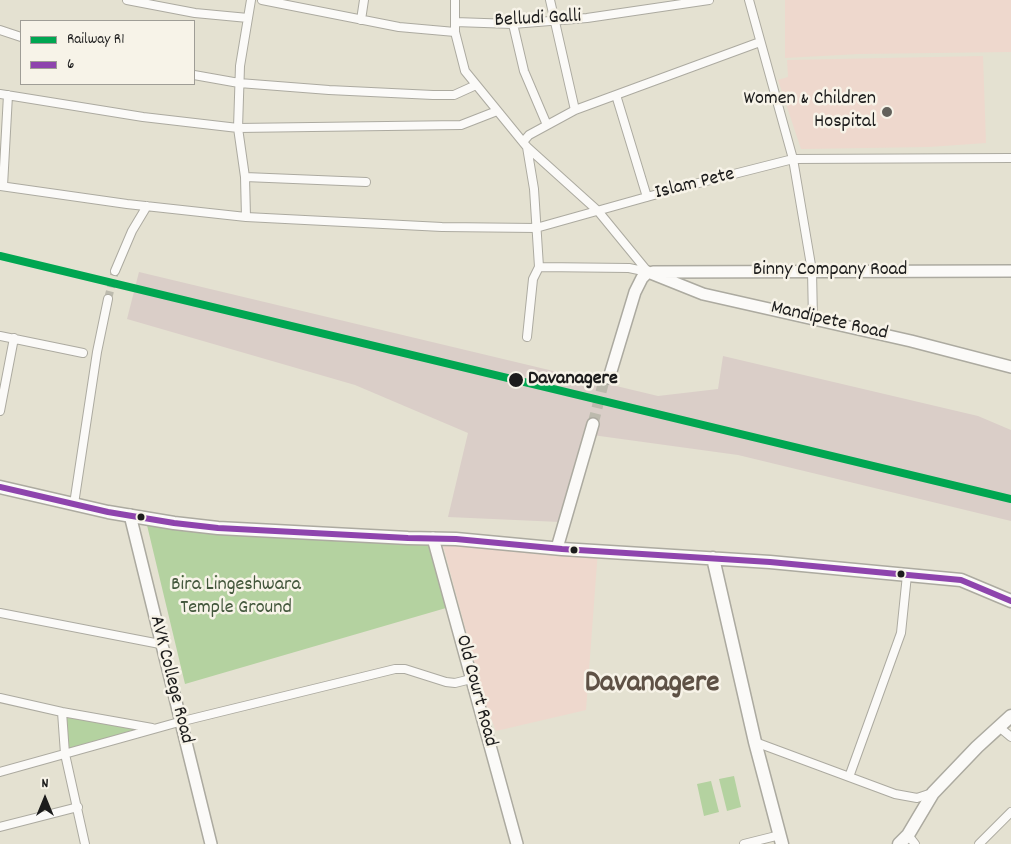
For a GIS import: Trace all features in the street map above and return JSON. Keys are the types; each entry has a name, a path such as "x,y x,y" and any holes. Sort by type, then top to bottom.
{"main road":[{"name":"Binny Company Road","path":"646,271 1011,270"},
{"name":"Mandipete Road","path":"646,271 704,294 911,341 1011,367"},
{"path":"607,377 635,292 646,271"},
{"path":"559,548 595,425"},
{"path":"0,486 130,515 218,528 433,538 713,558 907,575 961,580 1011,601"},
{"name":"AVK College Road","path":"130,515 179,722 211,844"},
{"name":"Old Court Road","path":"433,538 517,844"},
{"path":"713,558 755,742 781,840"},
{"path":"908,841 934,793 1011,716"}],"street":[{"path":"127,0 195,13 248,18"},
{"path":"246,217 245,177 238,128 239,83 251,0"},
{"path":"262,0 399,27 455,32"},
{"path":"361,20 364,0"},
{"path":"454,0 455,32 465,71 525,144 598,211 646,271"},
{"path":"550,0 575,110"},
{"name":"Belludi Galli","path":"455,22 514,24 673,7 708,0"},
{"path":"748,0 792,159 812,271 813,320"},
{"path":"514,24 524,71 547,124"},
{"path":"0,30 20,37"},
{"path":"528,337 533,279 539,267 525,144 529,134 575,110 760,42"},
{"path":"195,75 239,83 433,95 454,95 476,84"},
{"path":"1,186 4,94 143,118 238,128 461,125 497,111"},
{"path":"616,95 648,197"},
{"name":"Islam Pete","path":"1,186 147,206 246,217 442,227 536,228 792,159 1011,158"},
{"path":"245,177 366,182"},
{"path":"115,272 132,231 147,206"},
{"path":"539,267 646,271"},
{"path":"74,504 97,352 108,299"},
{"path":"0,336 84,353"},
{"path":"0,411 14,338"},
{"path":"849,776 901,633 907,575"},
{"path":"0,613 131,640 160,644"},
{"path":"0,772 156,728 395,668 405,668 446,682 455,683 472,679"},
{"path":"0,698 62,712 156,728"},
{"path":"62,712 65,754 85,844"},
{"path":"999,726 1011,737"},
{"path":"755,742 895,794 917,798 934,793"},
{"path":"0,827 78,807"},
{"path":"980,844 1011,812"},
{"path":"744,844 781,840"}],"shaded area":[{"path":"785,0 1011,0 1011,52 859,54 785,58"},
{"name":"Women & Children Hospital","path":"983,56 986,143 929,147 801,149 778,80 788,77 787,60"},
{"path":"139,272 658,396 718,389 723,356 978,416 1011,430 1011,521 738,455 585,434 560,522 448,517 468,433 355,385 127,319"},
{"path":"441,538 598,550 586,710 496,731 486,706"}],"green space":[{"name":"Bira Lingeshwara Temple Ground","path":"146,521 429,541 446,608 185,684"},
{"path":"65,714 146,729 69,751"},
{"path":"734,776 741,807 727,811 719,779"},
{"path":"711,781 719,812 704,816 697,784"}],"tunnel":[{"path":"108,299 115,271"},
{"path":"593,424 605,376"}],"railway":[{"path":"0,256 1011,499"}],"rail line":[{"name":"R1","path":"0,256 1011,499"}],"transit line":[{"name":"6","path":"0,487 108,512 218,528 456,539 562,549 770,562 961,580 1011,601"}],"place":[{"name":"Women & Children Hospital","path":"887,112"},
{"name":"Davanagere","path":"516,380"}],"district":[{"name":"Davanagere","path":"652,686"}]}
